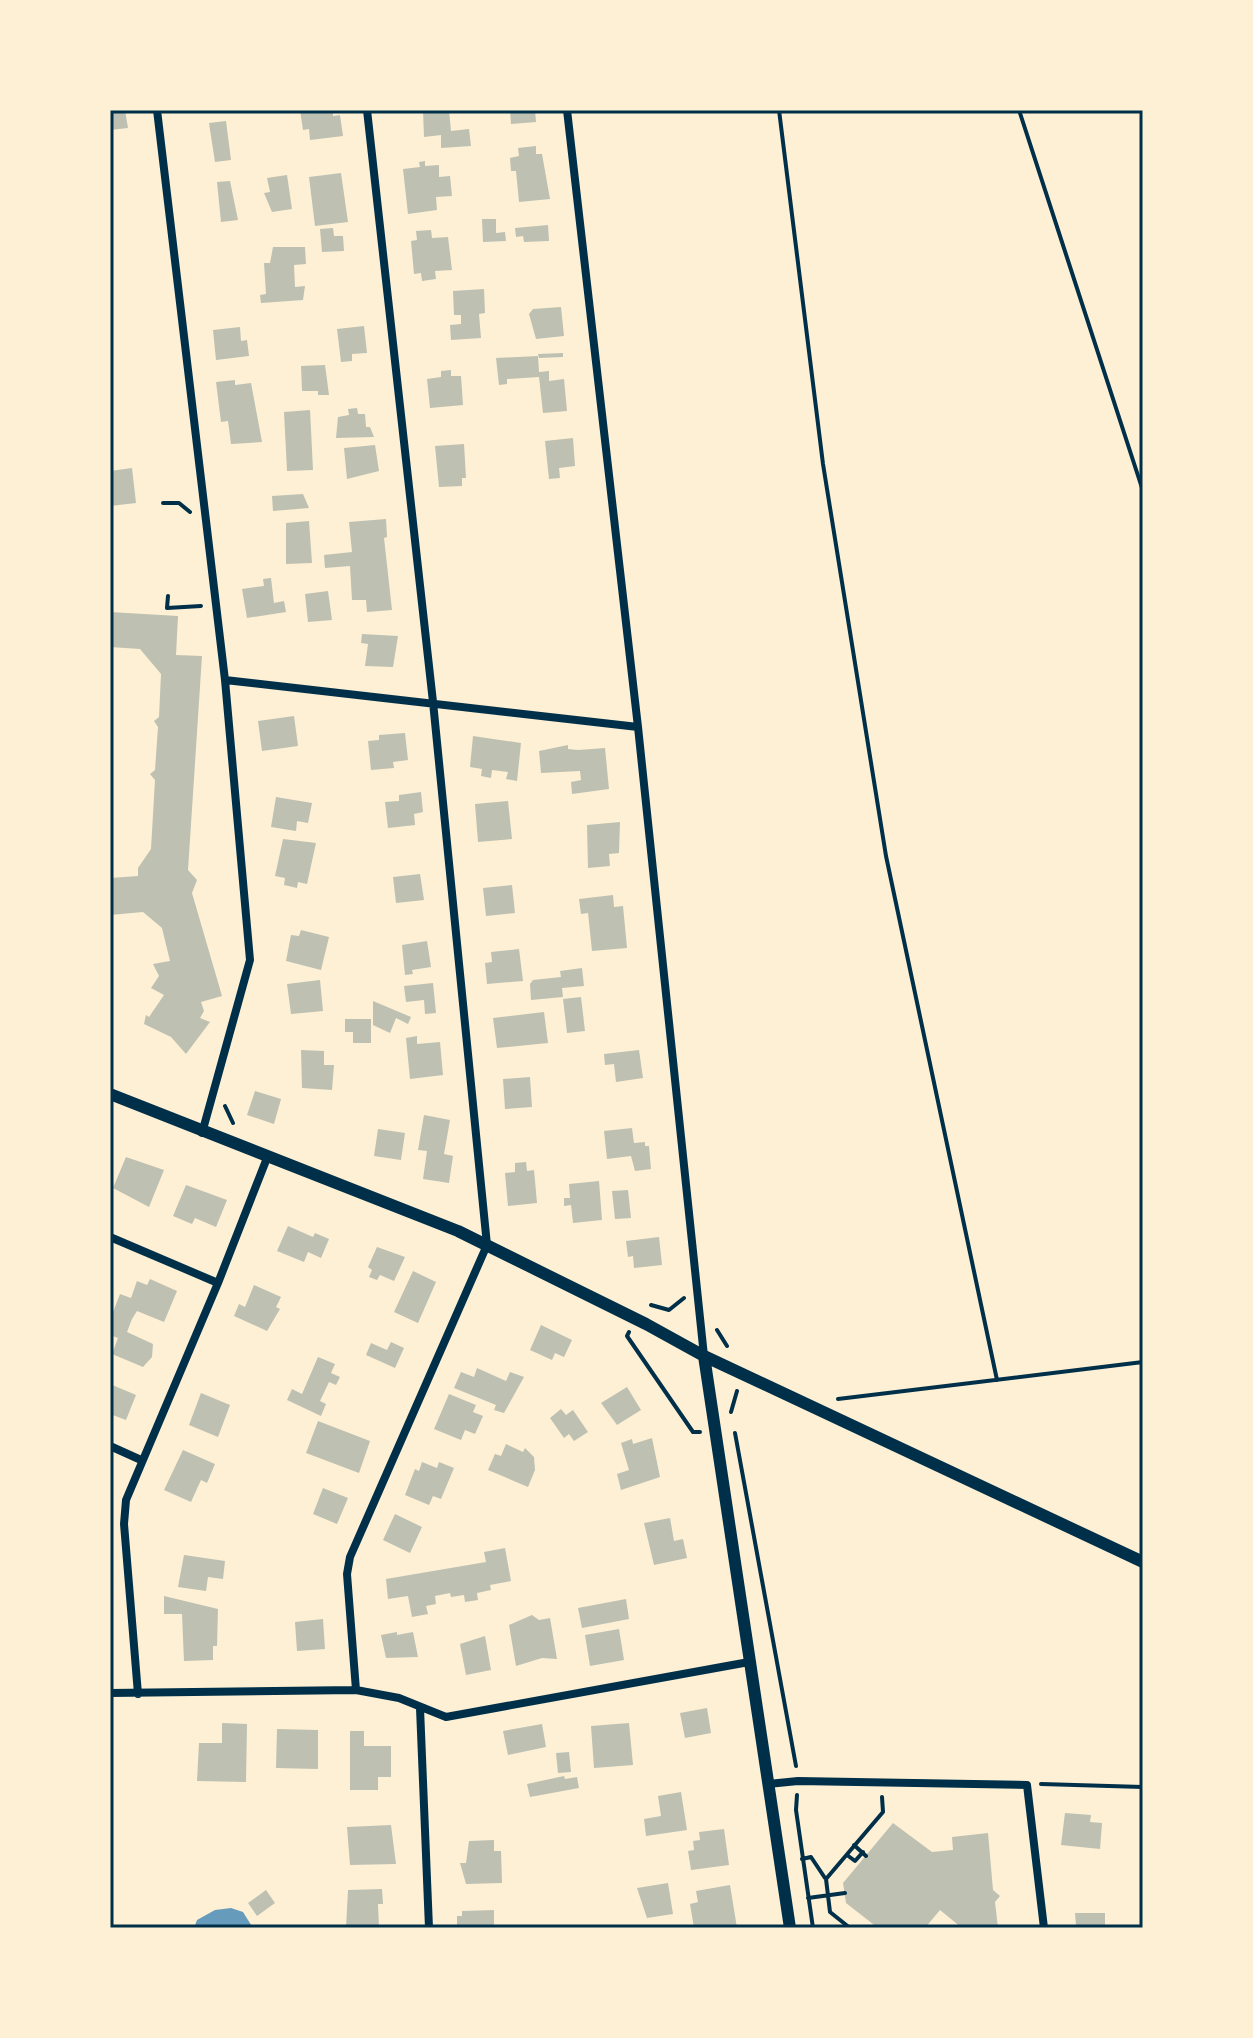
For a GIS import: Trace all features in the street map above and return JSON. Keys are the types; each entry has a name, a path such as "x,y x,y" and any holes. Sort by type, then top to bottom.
{"street":[{"path":"157,110 225,680 250,960 202,1133"},
{"path":"356,1690 347,1574 350,1557 487,1245 433,702 367,110"},
{"path":"567,110 638,727 704,1356 790,1928"},
{"path":"225,680 638,727"},
{"path":"110,1094 487,1245 634,1317 704,1356 1143,1562"},
{"path":"138,1694 124,1510 141,1460 218,1283 267,1158"},
{"path":"110,1237 218,1283"},
{"path":"110,1446 141,1460"},
{"path":"110,1693 356,1690 399,1698 446,1717 749,1662"},
{"path":"420,1708 429,1928"},
{"path":"768,1784 798,1781 1027,1785 1044,1928"}],"path":[{"path":"779,110 823,464 886,856 997,1380"},
{"path":"1019,110 1143,491"},
{"path":"163,503 179,503 190,511 193,529 207,528"},
{"path":"168,596 167,608 198,607"},
{"path":"698,1299 714,1317 723,1344 733,1351"},
{"path":"634,1317 627,1336 693,1432 734,1430"},
{"path":"808,1403 1143,1362"},
{"path":"749,1376 745,1389 734,1392 731,1411 741,1450 798,1781 796,1810 813,1928"},
{"path":"1040,1784 1143,1787"},
{"path":"826,1879 883,1812 883,1804"},
{"path":"847,1854 855,1861 864,1854 854,1845"},
{"path":"802,1859 811,1857 826,1879 830,1912 850,1928"},
{"path":"808,1898 845,1893"}],"water":[{"path":"231,1908 243,1912 253,1928 194,1928 197,1920 215,1910"}],"building":[{"path":"110,110 125,110 128,128 110,130"},
{"path":"300,110 333,110 333,116 340,115 343,136 310,140 309,129 303,130"},
{"path":"423,110 449,110 451,131 469,129 471,146 441,148 441,135 424,137"},
{"path":"510,110 535,110 536,122 511,124"},
{"path":"226,121 231,160 215,162 209,123"},
{"path":"536,146 536,154 542,154 550,199 519,202 516,171 511,171 510,158 519,156 518,148"},
{"path":"425,161 425,166 439,165 439,177 450,176 452,196 436,197 437,210 408,214 403,169 420,167 419,162"},
{"path":"341,173 348,222 315,226 309,177"},
{"path":"287,175 292,209 272,212 264,193 270,192 267,178"},
{"path":"230,181 238,220 221,222 217,182"},
{"path":"482,219 496,219 496,233 505,232 506,241 483,242"},
{"path":"548,225 549,241 524,242 523,236 516,237 515,228"},
{"path":"333,228 334,236 343,236 344,251 322,252 320,229"},
{"path":"431,230 432,238 448,237 452,270 435,271 436,279 422,281 421,273 414,274 411,241 417,240 416,231"},
{"path":"273,247 305,247 306,264 294,265 295,287 305,286 303,300 261,303 260,295 266,294 264,263 270,263"},
{"path":"484,289 485,313 479,314 481,338 451,340 450,325 461,324 461,315 454,315 453,291"},
{"path":"561,307 564,336 536,339 529,314 533,309"},
{"path":"364,326 367,353 352,354 352,361 341,362 337,329"},
{"path":"240,327 241,341 247,340 249,356 216,360 213,330"},
{"path":"563,353 563,357 539,358 538,354"},
{"path":"538,356 539,372 549,371 549,381 564,379 567,411 543,413 539,377 507,379 507,384 499,385 496,358"},
{"path":"325,365 329,395 302,391 301,366"},
{"path":"451,370 451,376 461,376 463,405 430,408 427,379 441,377 441,371"},
{"path":"235,380 235,385 251,383 262,442 231,444 228,421 221,422 216,382"},
{"path":"357,408 358,414 365,414 366,427 370,427 374,437 336,438 338,417 349,415 348,409"},
{"path":"310,410 313,470 287,471 284,412"},
{"path":"573,438 575,466 559,468 560,478 549,479 545,441"},
{"path":"464,444 466,478 462,478 462,486 439,487 435,446"},
{"path":"375,445 379,471 347,479 344,448"},
{"path":"132,468 136,503 110,506 110,471"},
{"path":"303,494 309,508 273,511 272,496"},
{"path":"386,519 387,537 384,538 392,610 367,612 366,600 352,600 350,566 325,568 324,555 352,552 349,522"},
{"path":"309,521 312,563 286,564 286,523"},
{"path":"271,578 274,603 284,601 286,612 247,618 242,589 264,586 263,579"},
{"path":"328,591 332,620 308,622 305,594"},
{"path":"110,612 178,616 176,655 202,656 188,870 197,880 192,893 222,996 201,1002 204,1011 200,1018 210,1022 186,1054 171,1037 144,1024 146,1015 149,1017 164,995 151,988 159,976 153,964 170,961 162,928 143,912 110,915 110,878 138,876 138,868 151,849 155,780 150,774 155,770 158,727 154,721 159,717 161,674 140,649 110,647"},
{"path":"362,634 398,636 393,667 365,666 368,644 361,643"},
{"path":"294,716 298,746 262,751 258,721"},
{"path":"405,733 408,760 393,762 394,768 371,770 368,741 379,740 379,735"},
{"path":"473,736 521,743 517,781 506,779 508,772 492,770 491,778 481,776 482,769 470,767"},
{"path":"568,745 568,749 578,750 605,748 609,789 572,794 571,782 581,780 580,771 541,773 539,751"},
{"path":"421,792 423,812 414,814 415,825 388,828 385,802 399,801 399,795"},
{"path":"276,797 312,803 308,823 297,821 296,831 271,827"},
{"path":"508,801 512,839 478,842 475,804"},
{"path":"620,822 619,853 609,854 610,866 588,868 587,825"},
{"path":"283,839 316,843 307,884 298,882 297,888 284,885 285,878 275,876"},
{"path":"420,874 424,900 396,903 393,877"},
{"path":"512,885 515,913 486,916 483,888"},
{"path":"613,895 614,907 623,906 627,948 592,951 588,913 581,914 579,899"},
{"path":"301,930 329,937 321,970 286,961 291,935 299,936"},
{"path":"427,941 431,967 412,970 413,974 405,975 402,945"},
{"path":"519,949 523,981 487,984 485,963 492,962 491,952"},
{"path":"582,968 584,986 562,988 563,997 531,1000 530,984 533,980 561,977 560,971"},
{"path":"320,980 323,1011 291,1014 287,984"},
{"path":"433,983 436,1013 425,1014 424,1000 406,1002 404,986"},
{"path":"581,997 585,1031 567,1033 563,999"},
{"path":"373,1001 411,1017 408,1024 396,1018 390,1033 373,1025"},
{"path":"544,1012 548,1043 497,1048 493,1018"},
{"path":"345,1019 371,1019 371,1043 353,1043 353,1032 345,1032"},
{"path":"417,1036 417,1044 440,1042 443,1075 410,1079 406,1038"},
{"path":"301,1050 324,1051 324,1065 334,1065 332,1090 302,1088"},
{"path":"639,1050 643,1078 616,1082 614,1064 605,1065 604,1054"},
{"path":"530,1077 532,1107 505,1109 503,1079"},
{"path":"255,1091 281,1099 274,1124 247,1115"},
{"path":"424,1115 450,1120 444,1154 453,1156 449,1183 423,1179 427,1151 418,1150"},
{"path":"632,1128 634,1143 645,1142 645,1146 649,1146 651,1169 635,1171 631,1156 607,1159 604,1131"},
{"path":"378,1129 405,1133 401,1160 374,1156"},
{"path":"126,1157 164,1170 149,1207 113,1188"},
{"path":"526,1162 527,1171 534,1170 537,1203 508,1206 505,1173 515,1172 515,1163"},
{"path":"599,1181 602,1220 573,1223 571,1205 564,1206 564,1198 570,1198 569,1184"},
{"path":"186,1185 227,1200 216,1227 195,1218 192,1224 173,1216"},
{"path":"628,1190 631,1218 615,1219 612,1191"},
{"path":"288,1226 313,1237 315,1233 329,1239 321,1258 308,1252 304,1262 277,1251"},
{"path":"659,1237 662,1265 634,1268 633,1256 628,1257 626,1241"},
{"path":"377,1247 405,1257 394,1281 380,1275 377,1280 369,1277 372,1270 368,1267"},
{"path":"413,1271 436,1282 418,1323 394,1312"},
{"path":"150,1279 177,1291 164,1322 137,1311 132,1319 127,1332 153,1344 152,1357 143,1367 112,1354 118,1338 110,1335 110,1320 120,1294 131,1298 137,1281 147,1285"},
{"path":"254,1285 281,1297 276,1307 280,1309 267,1331 234,1316 239,1304 245,1307"},
{"path":"541,1325 572,1340 564,1357 555,1353 552,1360 530,1350"},
{"path":"391,1342 404,1348 395,1368 366,1355 371,1343 387,1350"},
{"path":"318,1357 335,1364 331,1373 340,1377 336,1385 329,1382 320,1401 326,1404 321,1416 287,1400 292,1389 302,1394"},
{"path":"477,1368 506,1381 510,1372 524,1377 504,1413 494,1410 496,1405 454,1388 461,1372 474,1377"},
{"path":"110,1384 136,1395 126,1420 110,1414"},
{"path":"627,1387 641,1410 617,1425 601,1403"},
{"path":"201,1393 230,1405 218,1437 189,1425"},
{"path":"449,1394 476,1405 473,1412 483,1416 475,1434 465,1430 461,1440 434,1429"},
{"path":"561,1409 566,1415 573,1410 588,1432 574,1441 569,1434 564,1438 550,1418"},
{"path":"318,1421 370,1441 359,1473 306,1453"},
{"path":"652,1438 660,1477 621,1490 617,1474 629,1470 621,1443 632,1439 633,1444"},
{"path":"506,1444 523,1452 525,1448 534,1457 535,1470 528,1487 488,1470 495,1454 501,1456"},
{"path":"183,1450 215,1464 207,1483 201,1480 191,1502 164,1490"},
{"path":"422,1462 437,1468 439,1462 454,1468 441,1499 433,1496 429,1505 405,1495 415,1469 419,1471"},
{"path":"323,1488 348,1498 337,1524 313,1514"},
{"path":"395,1514 422,1527 410,1553 383,1540"},
{"path":"670,1518 674,1541 683,1539 687,1558 654,1565 644,1523"},
{"path":"505,1548 511,1581 490,1585 491,1590 477,1593 478,1600 465,1602 464,1595 451,1597 450,1593 435,1596 436,1604 426,1606 428,1614 412,1617 408,1596 388,1599 386,1579 486,1562 484,1552"},
{"path":"184,1555 225,1561 223,1579 208,1577 206,1591 178,1587"},
{"path":"164,1596 218,1609 217,1646 213,1646 213,1660 184,1661 182,1614 164,1614"},
{"path":"626,1599 629,1619 582,1628 578,1608"},
{"path":"532,1615 539,1620 550,1618 557,1659 542,1658 516,1666 509,1625"},
{"path":"323,1619 325,1649 297,1651 295,1622"},
{"path":"619,1629 624,1660 590,1666 585,1635"},
{"path":"397,1632 397,1635 413,1632 418,1657 386,1658 381,1635"},
{"path":"485,1636 491,1670 466,1675 460,1644"},
{"path":"707,1708 711,1733 685,1738 680,1713"},
{"path":"222,1723 247,1724 246,1782 197,1781 199,1743 222,1743"},
{"path":"629,1723 633,1765 594,1768 591,1726"},
{"path":"542,1724 546,1747 508,1755 503,1731"},
{"path":"277,1729 318,1730 318,1769 276,1768"},
{"path":"350,1731 364,1731 364,1746 391,1746 391,1777 378,1777 378,1790 350,1790"},
{"path":"569,1752 571,1772 558,1773 556,1753"},
{"path":"564,1776 565,1779 577,1777 579,1788 530,1797 527,1784"},
{"path":"681,1792 687,1830 646,1836 644,1819 661,1816 658,1796"},
{"path":"1065,1813 1091,1815 1090,1822 1102,1823 1100,1849 1061,1845"},
{"path":"893,1823 932,1852 953,1850 952,1837 988,1833 993,1890 1000,1896 995,1902 998,1928 962,1928 940,1910 925,1928 878,1928 846,1903 843,1883"},
{"path":"391,1825 396,1864 350,1865 347,1827"},
{"path":"724,1829 729,1865 691,1870 688,1851 694,1850 693,1841 700,1840 699,1832"},
{"path":"494,1840 494,1851 501,1851 502,1883 466,1884 460,1863 466,1863 469,1841"},
{"path":"668,1883 673,1914 647,1918 637,1888"},
{"path":"730,1885 737,1928 694,1928 690,1904 698,1902 696,1891"},
{"path":"382,1889 383,1904 378,1904 379,1928 346,1928 348,1890"},
{"path":"266,1890 275,1903 257,1916 248,1903"},
{"path":"494,1910 494,1928 457,1927 457,1916 462,1916 462,1911"},
{"path":"1075,1913 1105,1913 1105,1928 1081,1928 1076,1925"}]}
